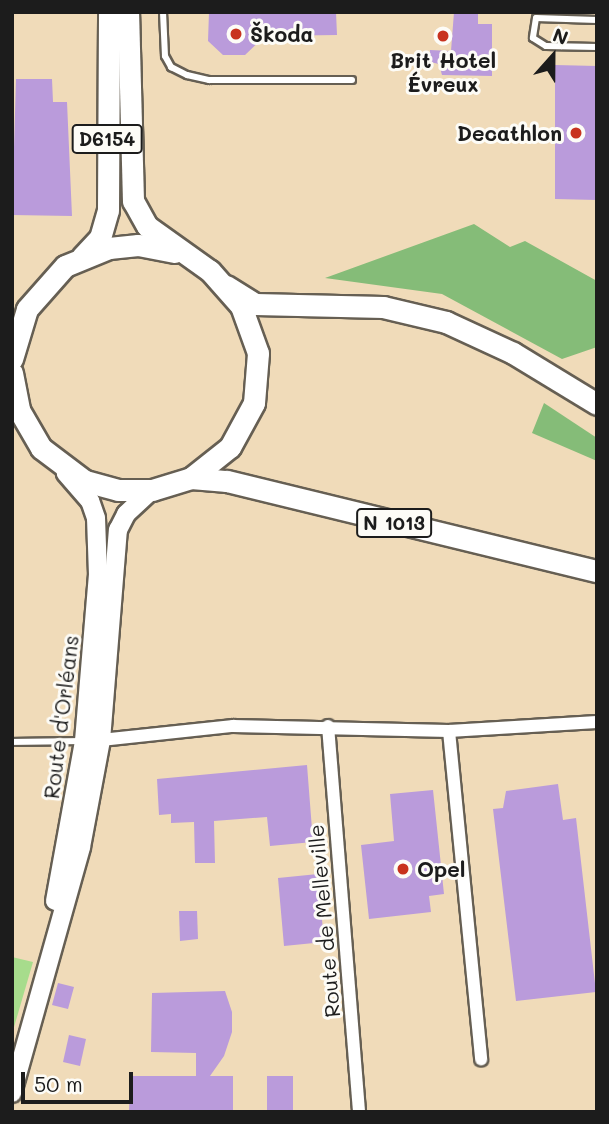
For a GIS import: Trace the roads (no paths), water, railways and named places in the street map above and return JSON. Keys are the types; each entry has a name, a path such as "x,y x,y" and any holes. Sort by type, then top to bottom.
{"main road":[{"name":"D6154","path":"12,359 19,327 37,293 82,257 100,238 108,210 109,12"},
{"name":"D6154","path":"128,12 130,184 137,211 159,238 192,259"},
{"name":"D6154","path":"82,257 138,245 192,259"},
{"path":"192,259 226,286 256,304 383,307 446,322 513,353 597,404"},
{"path":"12,373 21,426 56,463 85,481 118,490 152,490 191,478 221,456 244,426 258,378 252,329 226,286"},
{"name":"Route d'Orléans","path":"56,463 90,501 98,535 93,740"},
{"name":"N 1013","path":"191,478 227,481 597,571"},
{"name":"Route d'Orléans","path":"12,1093 81,846 118,530 126,514 152,490"}],"street":[{"path":"93,740 233,726 328,726 449,731 597,722"},
{"name":"Route de Melleville","path":"328,726 359,1112"},
{"path":"449,731 481,1059"}],"lane":[{"path":"163,12 165,56 171,67 187,75 209,80 352,80"},
{"path":"597,20 536,18 533,38 546,46 597,47"},
{"path":"12,742 93,740"}],"place":[{"name":"Škoda","path":"236,34"},
{"name":"Brit Hotel Évreux","path":"443,36"},
{"name":"Decathlon","path":"576,133"},
{"name":"Opel","path":"403,869"}]}
